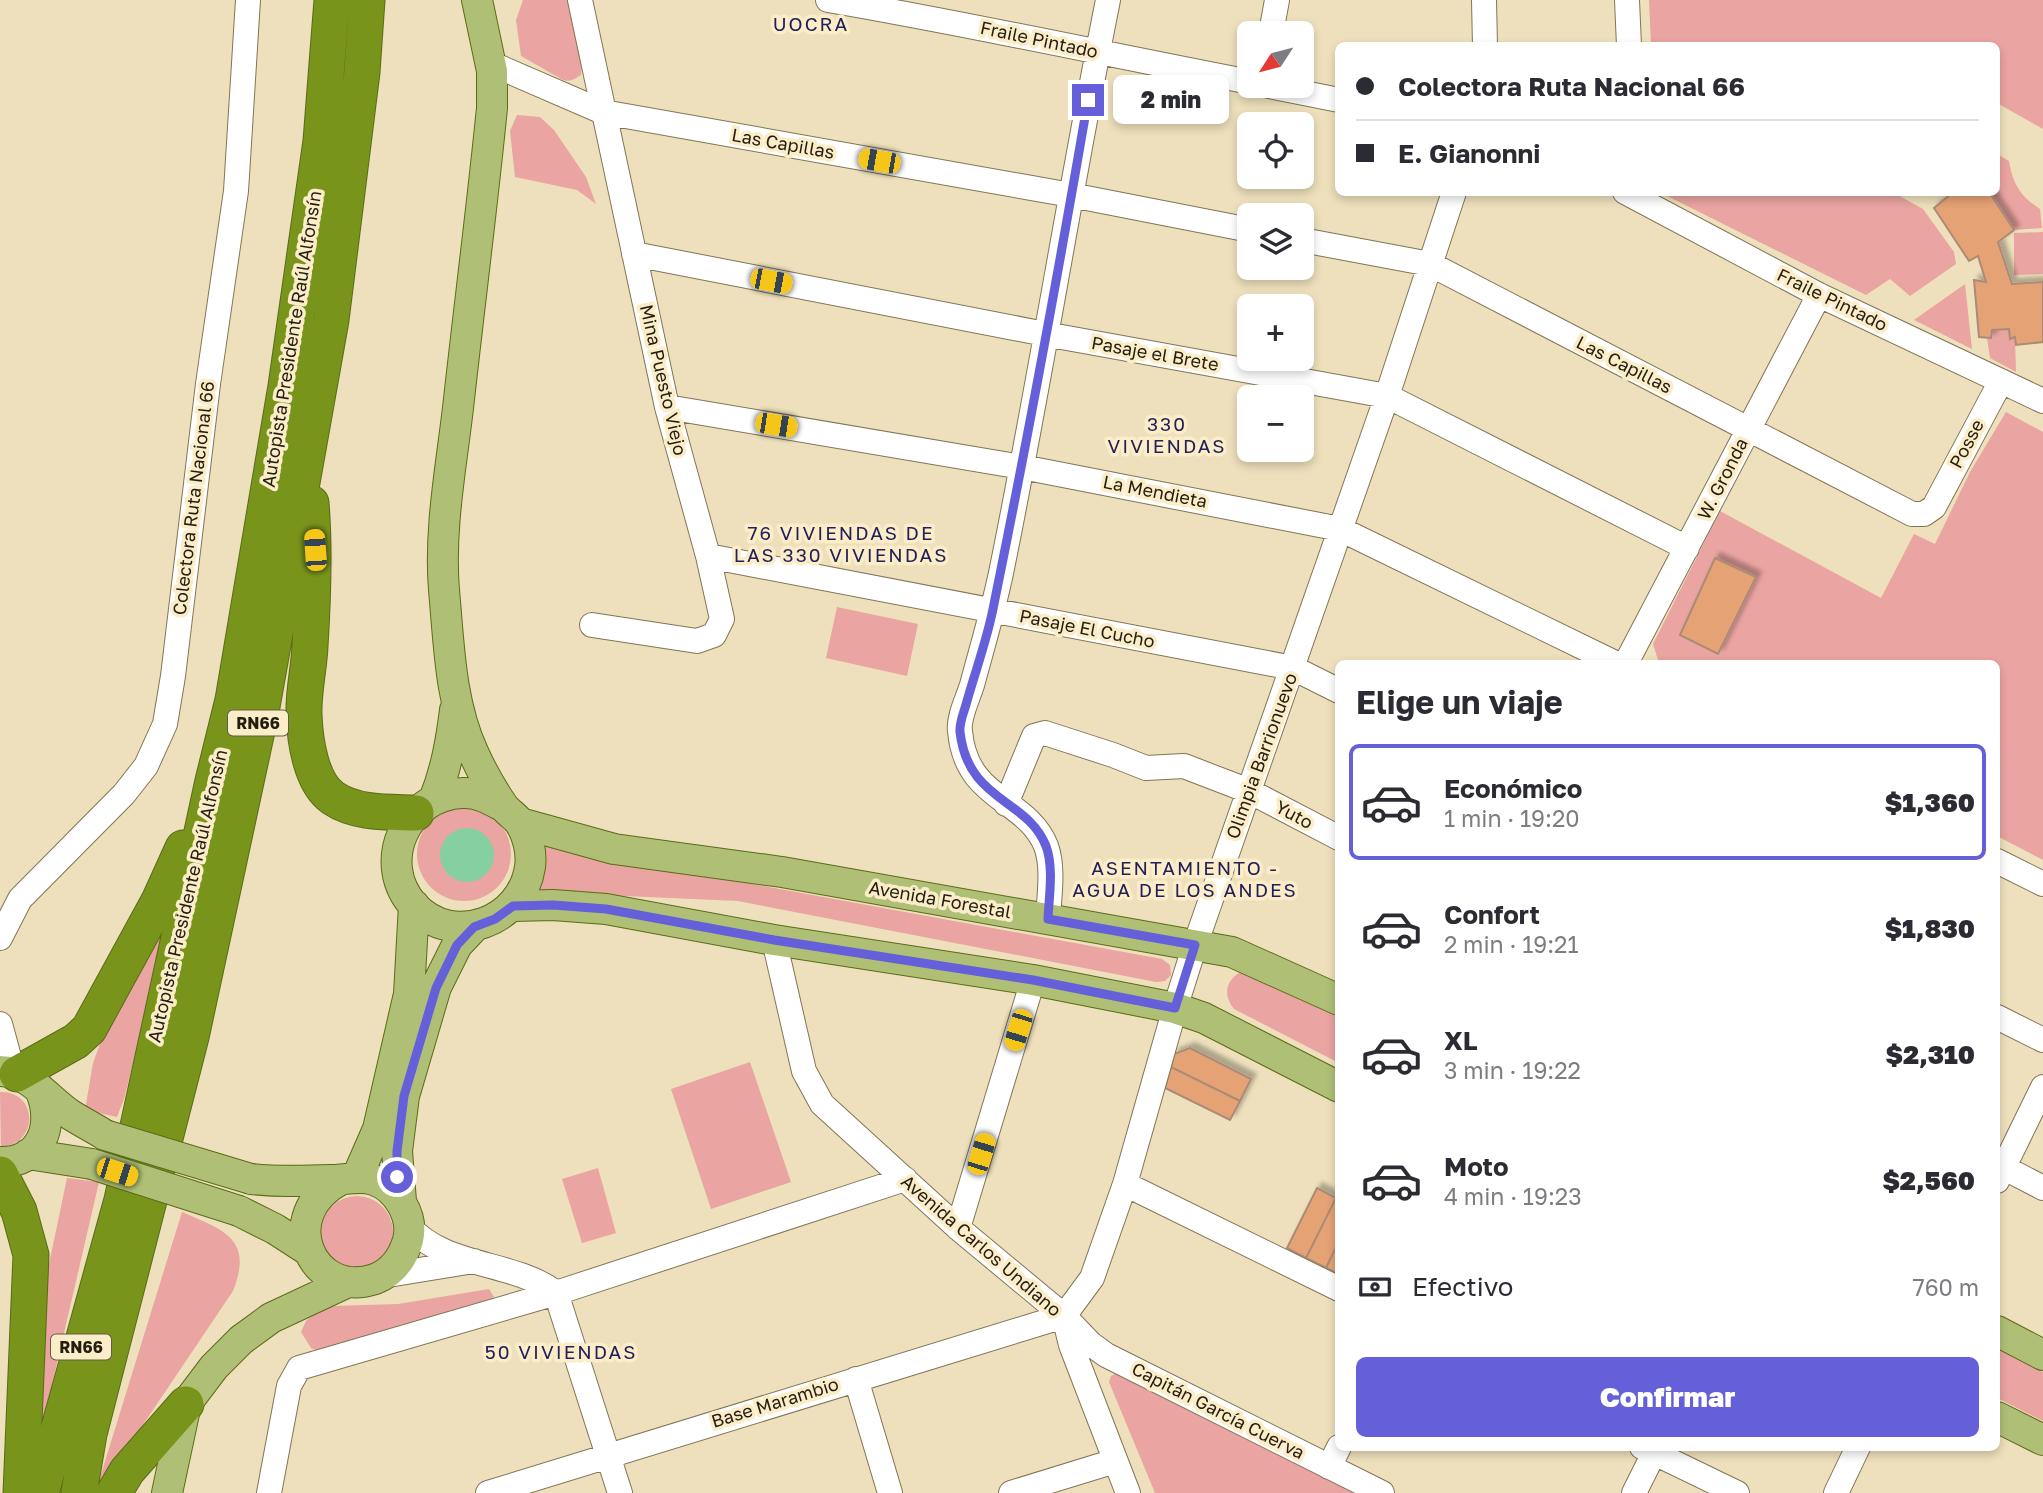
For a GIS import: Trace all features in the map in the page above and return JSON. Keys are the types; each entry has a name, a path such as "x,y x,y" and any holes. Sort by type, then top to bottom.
{"highway":[{"name":"Autopista Presidente Raúl Alfonsín","path":"41,1493 122,1200 233,700 286,386 321,141 332,0"},
{"name":"Autopista Presidente Raúl Alfonsín","path":"79,1493 89,1434 191,1037 261,712 331,320 362,72 367,0"},
{"path":"307,447 315,550 304,715 317,781 332,797 352,807 374,811 425,807"},
{"path":"18,1077 89,1029 159,901 213,781"},
{"path":"9,1163 31,1255 32,1273 21,1493"},
{"path":"114,1493 127,1471 187,1404"}],"main road":[{"path":"425,807 444,774 456,703 444,587 444,541 492,108 490,63 477,0"},
{"path":"456,703 474,753 512,815 528,844 530,866 525,888 513,906 495,919 474,927 452,927 431,919 414,905 402,887 396,865 398,843 407,823 441,796 463,793 485,796 512,815"},
{"name":"Avenida Forestal","path":"512,815 614,849 782,872 1232,951 1335,998"},
{"path":"348,1282 332,1276 318,1265 309,1251 305,1234 306,1216 313,1201 325,1188 348,1179 378,1129 409,995 414,905"},
{"path":"513,906 553,905 606,909 774,940 1033,980 1175,1008 1205,1018 1335,1085"},
{"path":"167,1493 187,1404 214,1367 241,1340 271,1318 348,1282 382,1276 396,1266 405,1251 405,1214 397,1151 404,1096 436,988 457,945 474,927"},
{"path":"18,1077 71,1115 105,1135 251,1179 282,1183 374,1180 389,1189 405,1214"},
{"path":"9,1163 44,1136 48,1122 47,1106 18,1077"},
{"path":"9,1163 92,1164 239,1211 275,1229 309,1251"},
{"path":"2000,1333 2043,1355"},
{"path":"2000,1418 2043,1440"}],"street":[{"name":"Colectora Ruta Nacional 66","path":"0,938 20,899 124,794 146,766 164,723 173,676 208,384 236,191 248,0"},
{"name":"Mina Puesto Viejo","path":"580,0 667,407 708,556 722,619 714,635 697,641 592,625"},
{"name":"Fraile Pintado","path":"828,0 943,10 1097,53 1237,80"},
{"path":"1048,919 1050,870 1046,847 1035,826 977,779 966,757 959,729 993,611 1108,0"},
{"path":"1273,21 1277,0"},
{"path":"1483,0 1485,42"},
{"path":"1628,0 1629,42"},
{"name":"Las Capillas","path":"490,63 603,112 1071,195 1237,227"},
{"path":"1314,95 1335,99"},
{"name":"Olimpia Barrionuevo","path":"1064,1316 1092,1278 1125,1184 1195,945 1387,396 1453,196"},
{"name":"Fraile Pintado","path":"1633,196 1819,295 2043,401"},
{"name":"Las Capillas","path":"1314,242 1430,264 1912,514 1924,514 1934,507"},
{"name":"Pasaje el Brete","path":"634,254 1045,334 1387,396 1688,548"},
{"name":"W. Gronda","path":"1628,660 1819,295"},
{"name":"Posse","path":"1934,507 2001,381"},
{"name":"La Mendieta","path":"667,407 1022,467 1340,528 1609,660"},
{"name":"Pasaje El Cucho","path":"708,556 1293,668 1335,689"},
{"name":"Yuto","path":"1006,804 1034,736 1045,733 1146,768 1184,766 1249,791 1335,836"},
{"path":"2000,862 2043,884"},
{"name":"Avenida Carlos Undiano","path":"774,940 804,1071 822,1104 958,1228 1064,1316 1071,1345 1128,1493"},
{"path":"958,1228 1033,980"},
{"path":"2000,1018 2043,1040"},
{"path":"0,1024 18,1077"},
{"path":"2000,1169 2043,1087"},
{"path":"2000,1171 2043,1188"},
{"path":"269,1493 289,1386 299,1368 556,1293 905,1179"},
{"path":"1125,1184 1335,1287"},
{"path":"405,1214 417,1235 434,1245 474,1261 543,1282 556,1293 620,1493"},
{"path":"382,1276 474,1261"},
{"name":"Base Marambio","path":"488,1493 1064,1316"},
{"name":"Capitán García Cuerva","path":"1064,1316 1090,1345 1105,1354 1334,1457 1382,1493"},
{"path":"856,1379 890,1493"},
{"path":"1634,1493 1648,1451"},
{"path":"1650,1451 1737,1493"},
{"path":"1836,1493 1856,1451"},
{"path":"1011,1493 1115,1461"}],"shaded area":[{"path":"523,0 570,0 580,47 581,75 572,80 563,80 521,56 516,20"},
{"path":"1649,0 2043,0 2043,129 2000,105 2000,42 1651,42"},
{"path":"517,115 540,117 554,130 586,177 596,204 577,190 515,177 510,131"},
{"path":"2000,156 2009,161 2019,189 2040,209 2042,228 2014,230 1991,196 2000,196"},
{"path":"1667,196 1899,196 1923,209 1954,252 1956,264 1910,296 1890,279 1866,295"},
{"path":"2043,232 2043,274 2014,275 2014,233"},
{"path":"1965,284 1972,349 1914,320"},
{"path":"2009,329 2010,338 2015,337 2016,372 1990,358 1987,338 1991,338 1992,330"},
{"path":"2006,412 2043,432 2043,860 2000,838 2000,660 1658,660 1653,644 1720,511 1881,598 1914,534 1935,544 1970,472"},
{"path":"837,607 918,624 907,676 826,658"},
{"path":"455,807 473,807 498,820 508,836 511,854 508,872 498,888 473,901 455,901 430,888 417,863 417,845 430,820"},
{"path":"467,828 486,836 494,855 486,874 467,882 448,874 440,855 448,836"},
{"path":"538,841 741,882 1162,959 1170,965 1171,975 1165,981 1156,982 738,901 534,892"},
{"path":"170,916 124,1099 117,1117 85,1110 93,1063 104,1033"},
{"path":"1240,972 1335,1011 1335,1061 1234,1009 1227,994 1231,980"},
{"path":"750,1062 791,1182 711,1209 671,1089"},
{"path":"0,1092 13,1094 22,1100 29,1118 23,1137 1,1147"},
{"path":"598,1168 616,1233 582,1243 562,1179"},
{"path":"67,1178 99,1182 45,1415 40,1418 44,1288"},
{"path":"357,1196 377,1202 387,1212 393,1232 387,1252 377,1262 357,1268 337,1262 327,1252 321,1232 327,1212 337,1202"},
{"path":"182,1212 210,1224 231,1238 240,1259 239,1273 233,1291 122,1456 103,1482 98,1484"},
{"path":"489,1289 494,1297 491,1301 318,1351 311,1348 301,1332 306,1321 316,1312 332,1306 398,1304"},
{"path":"2000,1350 2043,1372 2043,1421 2000,1400"},
{"path":"1117,1373 1358,1493 1155,1493 1109,1382 1111,1376"}],"building":[{"path":"1949,196 1992,196 2014,230 1998,242 2012,284 2043,282 2043,342 2016,345 2015,337 2010,339 2009,329 1992,330 1991,338 1979,337 1974,280 1986,282 1978,256 1969,261 1934,208"},
{"path":"1715,558 1756,577 1718,654 1680,635"},
{"path":"1190,1048 1251,1079 1240,1101 1171,1067 1174,1054"},
{"path":"1171,1067 1240,1101 1230,1120 1165,1088"},
{"path":"1317,1188 1335,1197 1306,1258 1287,1248"},
{"path":"1335,1200 1335,1249 1326,1268 1306,1258"},
{"path":"1335,1249 1335,1272 1326,1268"}],"district":[{"name":"UOCRA","path":"811,24"},
{"name":"330 VIVIENDAS","path":"1167,435"},
{"name":"76 VIVIENDAS DE LAS 330 VIVIENDAS","path":"841,544"},
{"name":"ASENTAMIENTO - AGUA DE LOS ANDES","path":"1185,879"},
{"name":"50 VIVIENDAS","path":"561,1352"}],"route":[{"path":"397,1177 397,1151 404,1096 436,988 457,945 474,927 495,919 513,906 553,905 606,909 774,940 1033,980 1175,1008 1195,945 1048,919 1050,870 1046,847 1035,826 977,779 966,757 959,729 993,611 1022,467 1088,100"}]}
